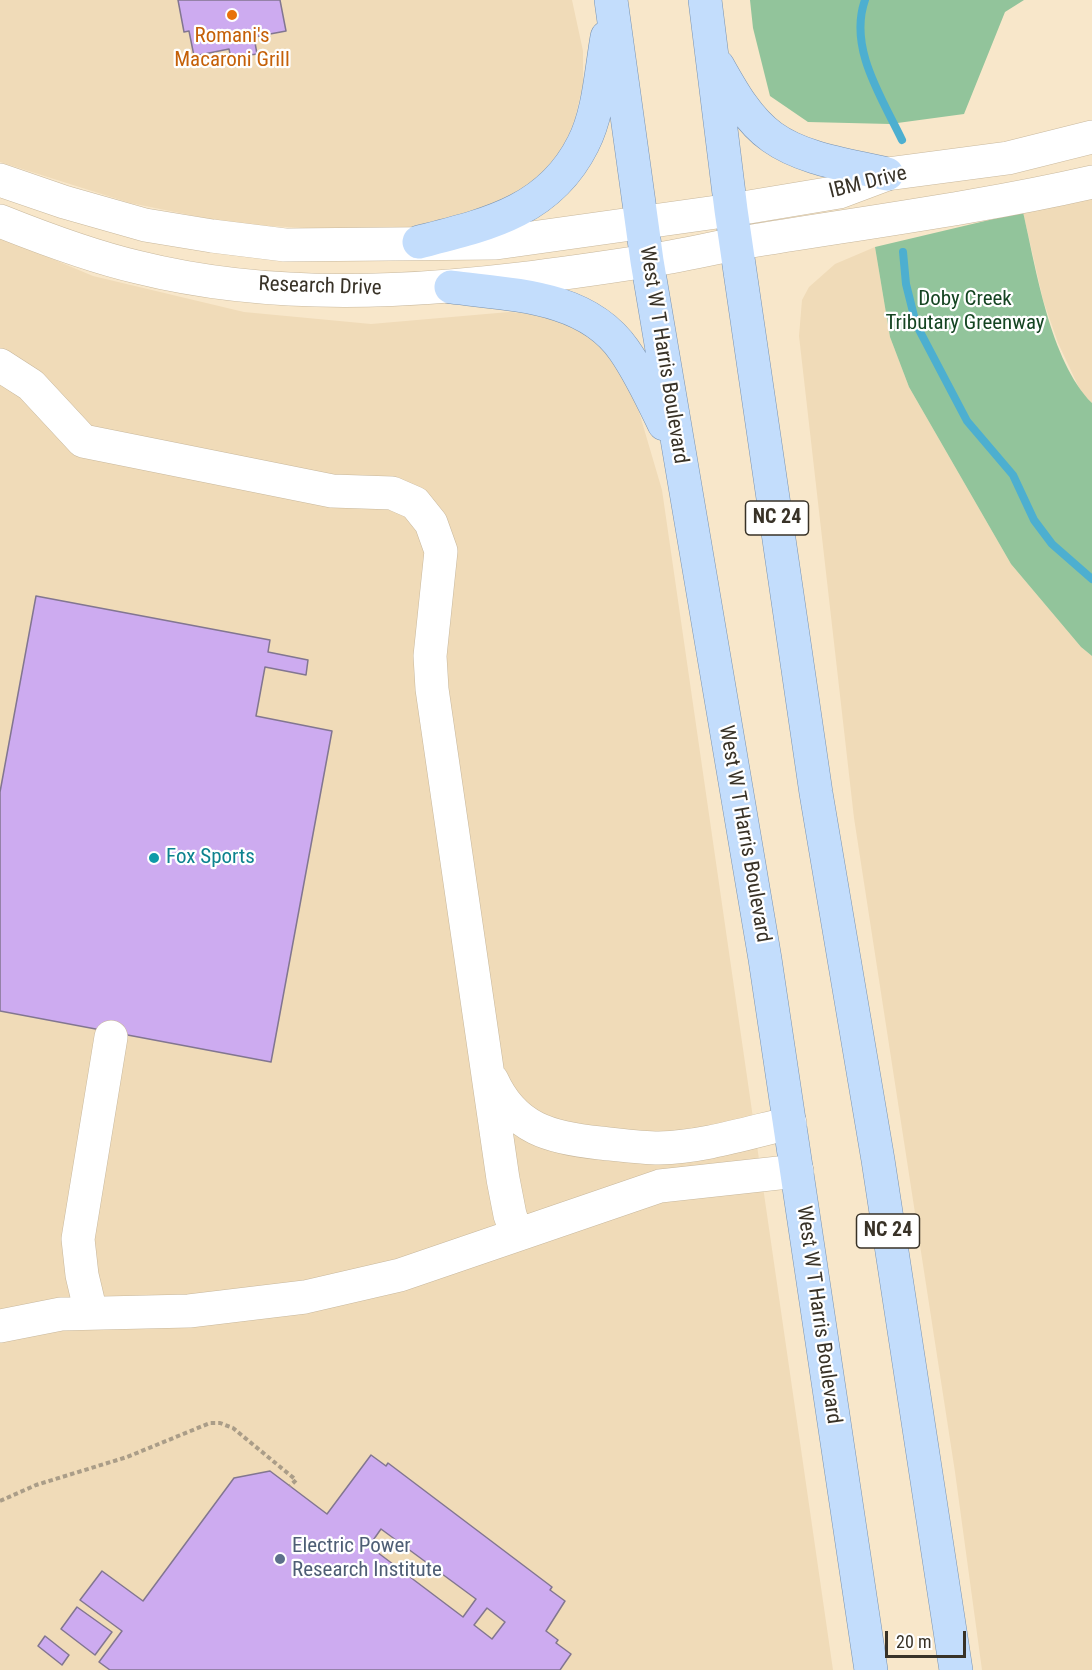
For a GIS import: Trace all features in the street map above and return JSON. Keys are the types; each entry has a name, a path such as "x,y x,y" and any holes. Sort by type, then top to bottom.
{"main road":[{"name":"NC 24","path":"705,0 731,210 816,793 878,1160 956,1670"},
{"path":"420,242 486,225 522,209 544,193 567,170 584,143 595,104 611,4"},
{"name":"West W T Harris Boulevard","path":"611,4 647,261 765,958 871,1670"},
{"path":"714,59 734,93 771,137 803,152 887,174"},
{"path":"451,287 554,303 581,312 602,327 629,358 679,451"}],"street":[{"name":"IBM Drive","path":"642,222 839,192 887,174 1008,158 1092,137"},
{"name":"Research Drive","path":"0,180 64,202 145,225 212,237 285,245 495,243 642,222"},
{"name":"IBM Drive","path":"647,261 737,244 1021,198 1092,182"},
{"name":"Research Drive","path":"0,221 67,247 139,268 226,283 293,289 359,290 451,287 647,261"},
{"path":"0,364 31,385 83,441 332,491 392,493 415,503 424,512 437,536 441,550 430,673 505,1188 517,1235"},
{"path":"91,1313 82,1275 78,1239 111,1037"},
{"path":"489,1071 497,1090 514,1112 549,1135 634,1146 681,1146 790,1123"},
{"path":"681,1146 672,1154 669,1165 671,1171 681,1179 693,1180"},
{"path":"0,1326 39,1317 217,1309 305,1297 400,1275 660,1186 693,1180 797,1171"}],"path":[{"path":"0,1501 36,1485 127,1457 210,1423 233,1428 296,1479 290,1486"}],"shaded area":[{"path":"0,0 572,0 583,51 583,84 575,119 564,146 544,177 520,199 429,230 357,231 235,224 130,203 0,162"},
{"path":"1092,197 1092,403 1081,392 1058,343 1043,300 1023,212"},
{"path":"0,237 93,276 244,312 371,324 509,312 543,315 594,337 632,388 662,490 833,1670 0,1670"},
{"path":"875,247 890,337 909,387 1011,564 1081,647 1092,656 1092,1670 982,1670 955,1472 854,818 799,336 802,300 809,287 835,264"}],"green space":[{"path":"750,0 1024,0 1005,12 964,114 890,124 808,122 770,96 753,28"},
{"name":"Doby Creek Tributary Greenway","path":"1023,212 1039,286 1055,339 1065,363 1092,403 1092,656 1081,647 1011,564 909,387 890,337 875,247"}],"building":[{"name":"Romani's Macaroni Grill","path":"178,0 280,0 286,31 254,37 257,54 231,58 229,49 194,56 189,31 184,32"},
{"name":"Fox Sports","path":"36,596 270,640 268,652 308,660 306,675 265,667 256,716 332,731 271,1062 0,1011 0,792"},
{"name":"Electric Power Research Institute","path":"371,1455 386,1466 388,1463 552,1587 550,1590 565,1601 546,1631 558,1640 556,1643 571,1654 560,1670 110,1670 99,1662 122,1631 80,1600 102,1571 143,1601 234,1478 270,1471 327,1514","holes":["381,1529 476,1599 463,1617 369,1546","487,1608 505,1622 492,1639 474,1625"]},
{"path":"77,1607 112,1632 95,1655 61,1629"},
{"path":"45,1636 69,1655 62,1665 38,1646"}],"waterway":[{"path":"865,0 861,18 864,54 877,90 902,140"},
{"path":"903,252 906,284 916,324 967,421 1013,475 1034,520 1052,544 1092,579"}],"place":[{"name":"Romani's Macaroni Grill","path":"232,15"},
{"name":"Fox Sports","path":"154,858"},
{"name":"Electric Power Research Institute","path":"280,1559"}]}
